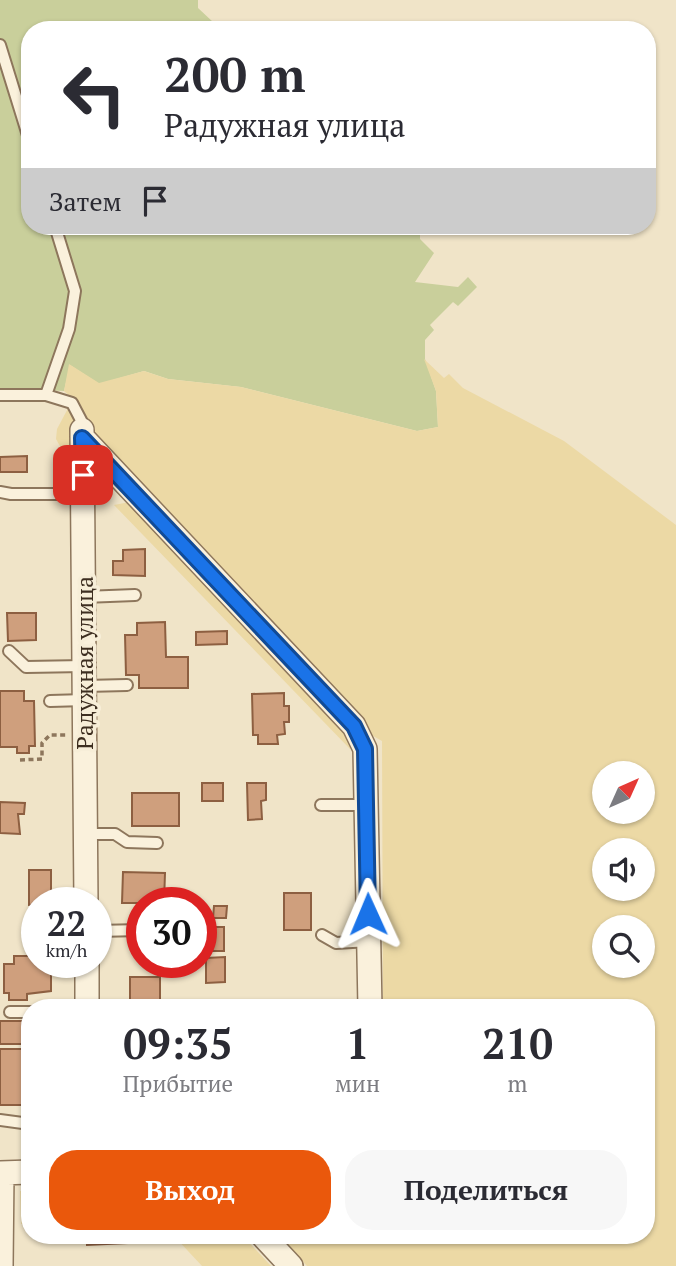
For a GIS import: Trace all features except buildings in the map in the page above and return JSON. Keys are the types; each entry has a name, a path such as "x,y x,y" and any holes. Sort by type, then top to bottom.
{"street":[{"name":"Радужная улица","path":"82,431 86,887"},
{"path":"82,431 354,726 365,749 370,999"},
{"path":"87,978 87,999"},
{"path":"1,1266 1,1172 21,1172"},
{"path":"270,1244 291,1266"}],"lane":[{"path":"0,45 21,113"},
{"path":"46,396 69,329 75,291 58,235"},
{"path":"0,394 46,396 72,403 82,431"},
{"path":"0,492 83,494"},
{"path":"84,597 135,595"},
{"path":"9,651 26,667 85,684 127,685"},
{"path":"50,701 85,684"},
{"path":"321,805 366,805"},
{"path":"86,835 115,834 127,842 157,843"},
{"path":"323,935 336,943 369,941"},
{"path":"10,1012 21,1012"},
{"path":"0,1120 21,1123"}],"path":[{"path":"20,760 42,759 42,743 50,735 85,735"}],"green space":[{"path":"0,0 198,0 198,8 212,21 21,21 21,235 420,235 420,239 434,253 415,282 458,287 468,277 477,287 458,306 453,302 430,325 434,330 425,340 425,359 436,391 438,427 417,431 241,387 168,379 144,371 99,384 70,365 64,391 0,388"}],"sand":[{"path":"424,359 444,378 449,374 463,388 564,441 676,525 676,1266 307,1266 286,1244 655,1244 655,999 383,999 382,741 366,732 350,749 114,505 135,501 95,466 71,458 62,450 56,439 57,429 73,399 64,391 69,364 99,383 144,371 168,379 241,387 417,431 438,427 436,391"},
{"path":"181,1244 250,1244 271,1266 202,1266"}],"route":[{"path":"83,475 82,438 354,726 365,749 368,914"}]}
